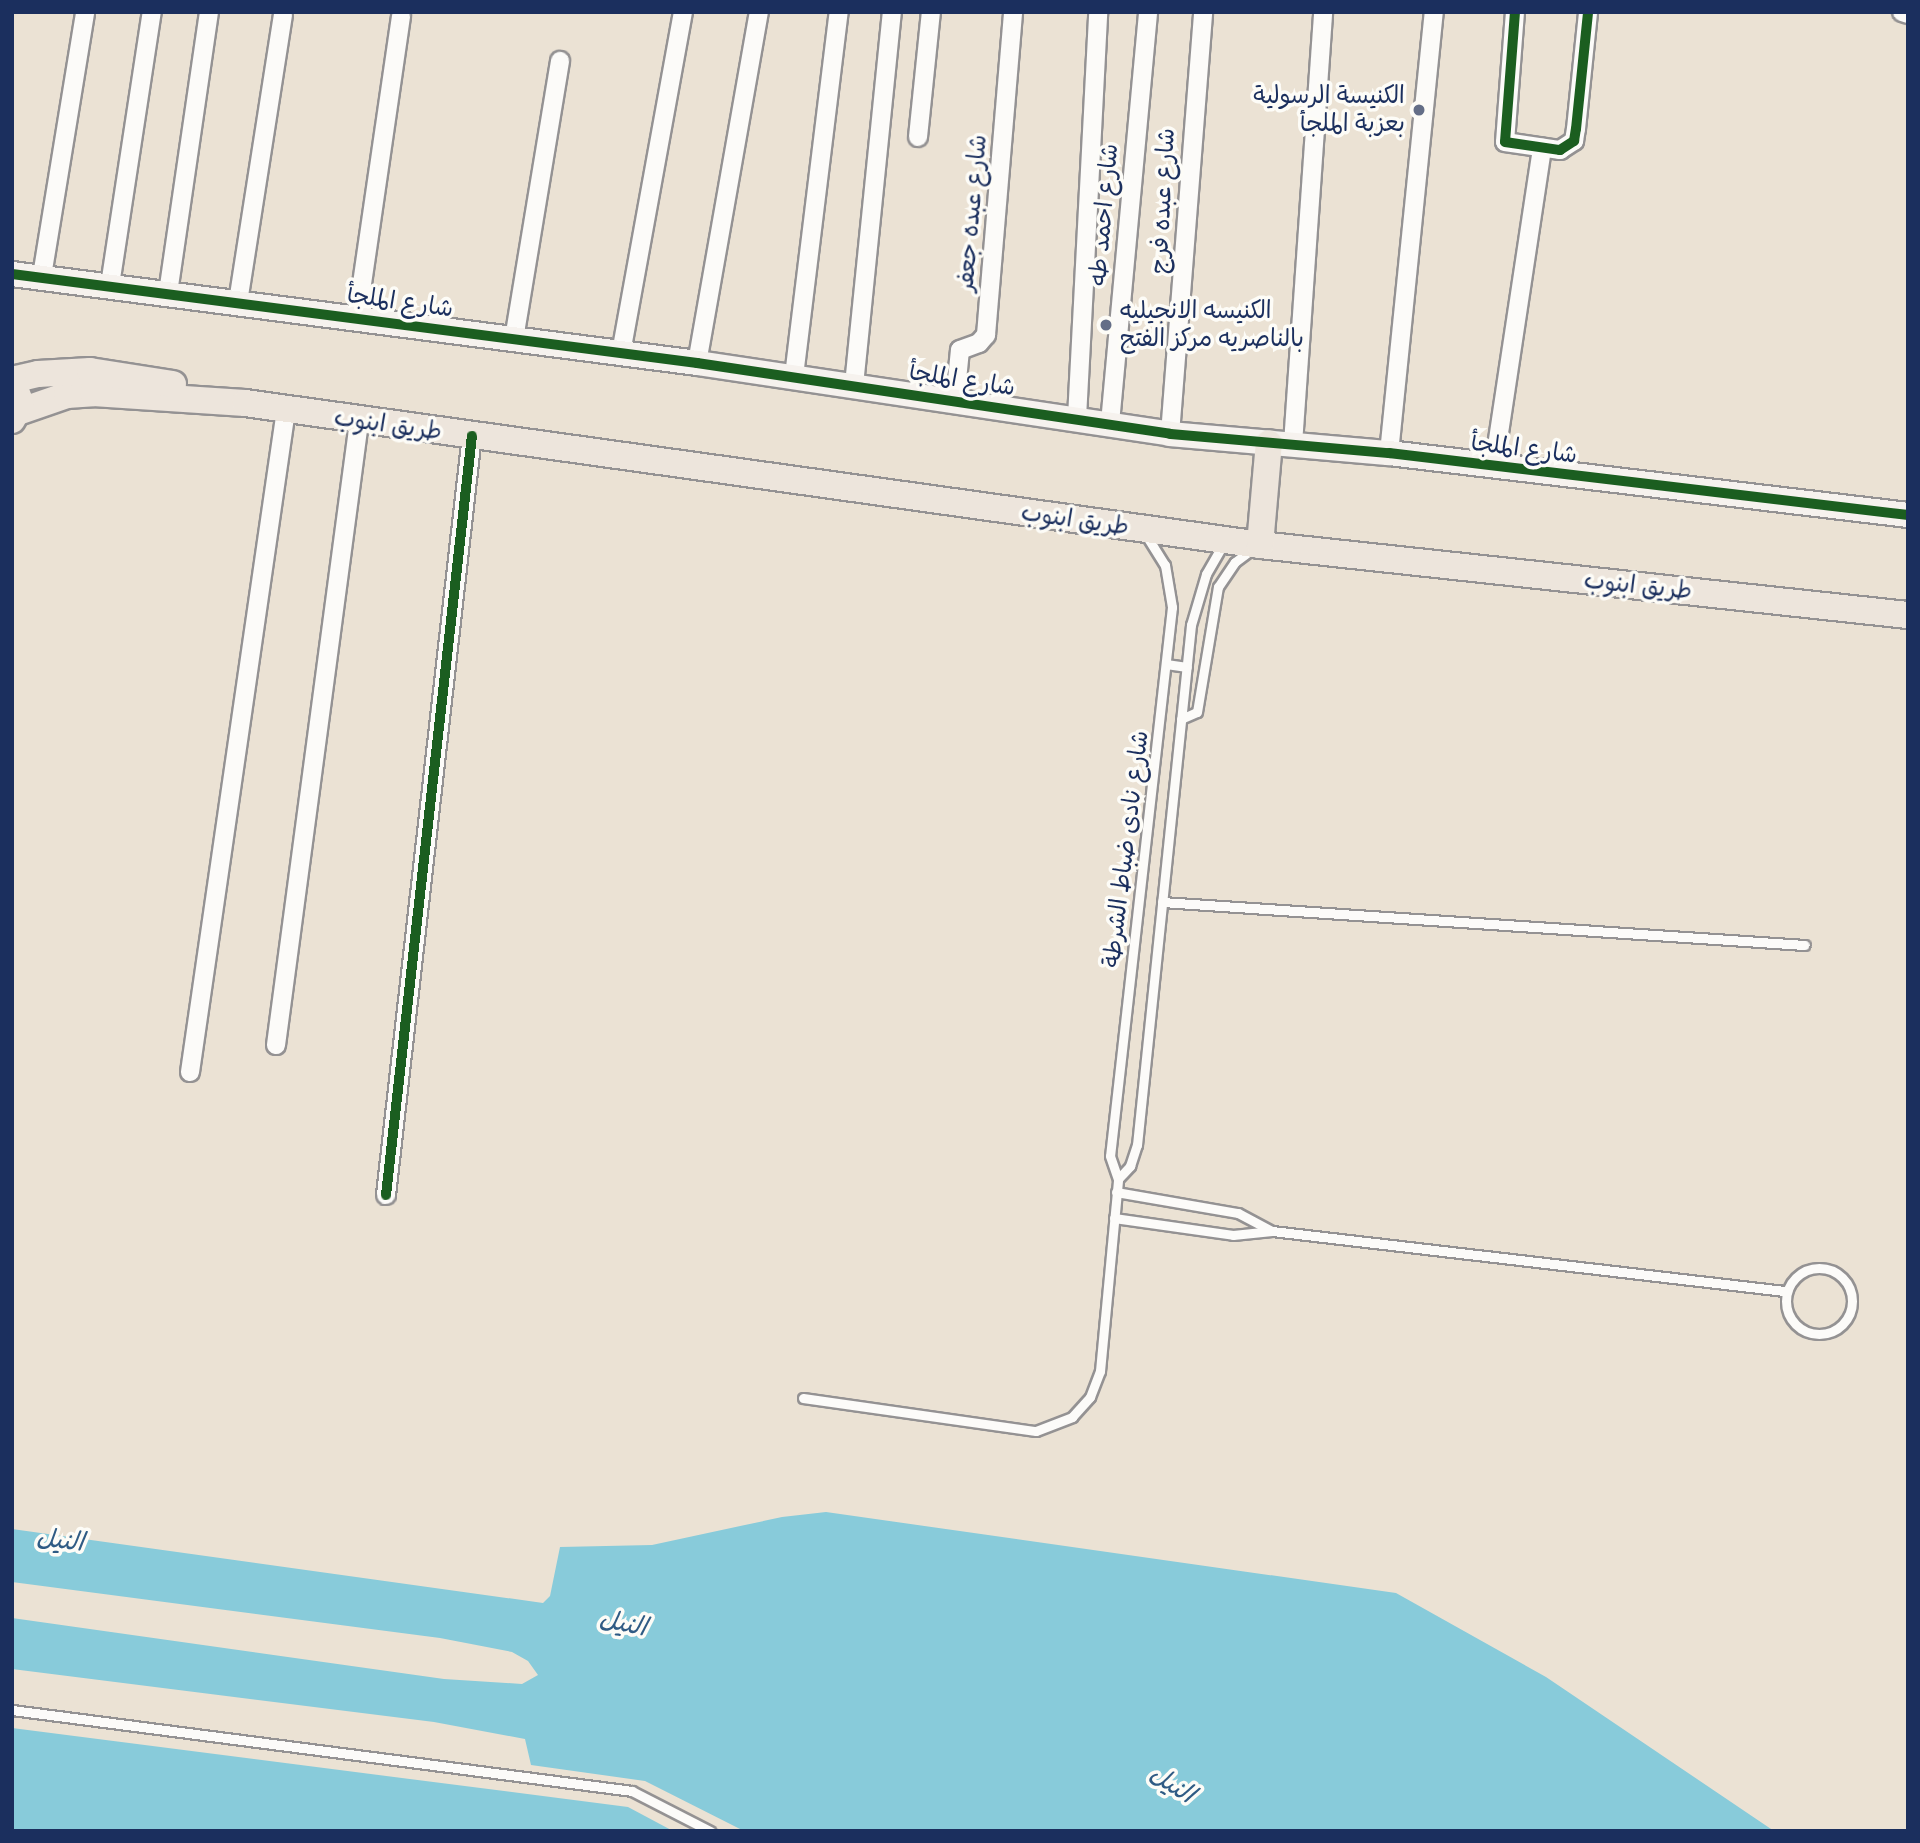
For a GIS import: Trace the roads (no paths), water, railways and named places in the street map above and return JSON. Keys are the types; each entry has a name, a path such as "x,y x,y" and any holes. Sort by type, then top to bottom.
{"main road":[{"name":"طريق ابنوب","path":"12,380 90,371 205,391 245,403"},
{"path":"12,380 21,395 15,416"},
{"name":"طريق ابنوب","path":"15,416 67,395 93,393 245,403 359,422 1260,545 1908,615"},
{"path":"1260,545 1263,509 1277,448"}],"street":[{"path":"42,276 85,12"},
{"path":"110,285 152,12"},
{"path":"168,293 209,12"},
{"path":"621,353 683,12"},
{"path":"698,363 759,12"},
{"path":"794,376 839,12"},
{"path":"854,385 892,12"},
{"path":"918,137 931,12"},
{"name":"شارع عبده جعفر","path":"955,400 960,350 979,343 986,335 1013,12"},
{"path":"1077,418 1098,12"},
{"name":"شارع احمد طه","path":"1110,423 1148,12"},
{"name":"شارع عبده فرج","path":"1170,434 1203,12"},
{"path":"1277,448 1323,12"},
{"path":"1389,453 1434,12"},
{"path":"1515,12 1505,142 1560,150 1574,141 1588,12"},
{"path":"1902,12 1908,14"},
{"path":"238,302 284,14"},
{"path":"357,318 401,16"},
{"path":"514,339 560,61"},
{"path":"1493,466 1542,148"},
{"name":"شارع الملجأ","path":"12,274 794,376 1277,448 1389,453 1908,515"},
{"path":"190,1072 286,410"},
{"path":"276,1045 359,422"},
{"path":"386,1195 472,436"}],"lane":[{"name":"شارع نادى ضباط الشرطة","path":"803,1398 1037,1431 1061,1424 1090,1397 1100,1371 1118,1179 1110,1156 1166,664 1171,586 1158,552 1140,529"},
{"name":"شارع نادى ضباط الشرطة","path":"1118,1179 1130,1166 1137,1145 1186,667 1198,593 1226,540"},
{"path":"1181,719 1190,719 1197,712 1218,587 1235,562 1260,545"},
{"path":"1166,664 1186,667"},
{"path":"1162,902 1805,945"},
{"path":"1116,1192 1238,1213 1272,1231"},
{"path":"1114,1218 1233,1235 1272,1231 1784,1292"},
{"path":"1812,1269 1829,1269 1846,1278 1854,1295 1843,1326 1828,1333 1809,1334 1793,1324 1784,1292 1796,1276 1812,1269"},
{"path":"12,1710 632,1791 710,1831"}],"water":[{"name":"النيل","path":"826,1512 1396,1593 1546,1677 1774,1831 744,1831 645,1781 531,1765 525,1739 434,1722 12,1669 12,1618 444,1679 522,1684 538,1675 528,1661 512,1652 440,1638 12,1582 12,1529 543,1603 550,1596 560,1547 652,1545 782,1517"},
{"path":"12,1728 628,1807 673,1831 12,1831"}],"place":[{"name":"الكنيسة الرسولية بعزبة الملجأ","path":"1419,110"},
{"name":"الكنيسه الانجيليه بالناصريه مركز الفتح","path":"1106,325"}]}
